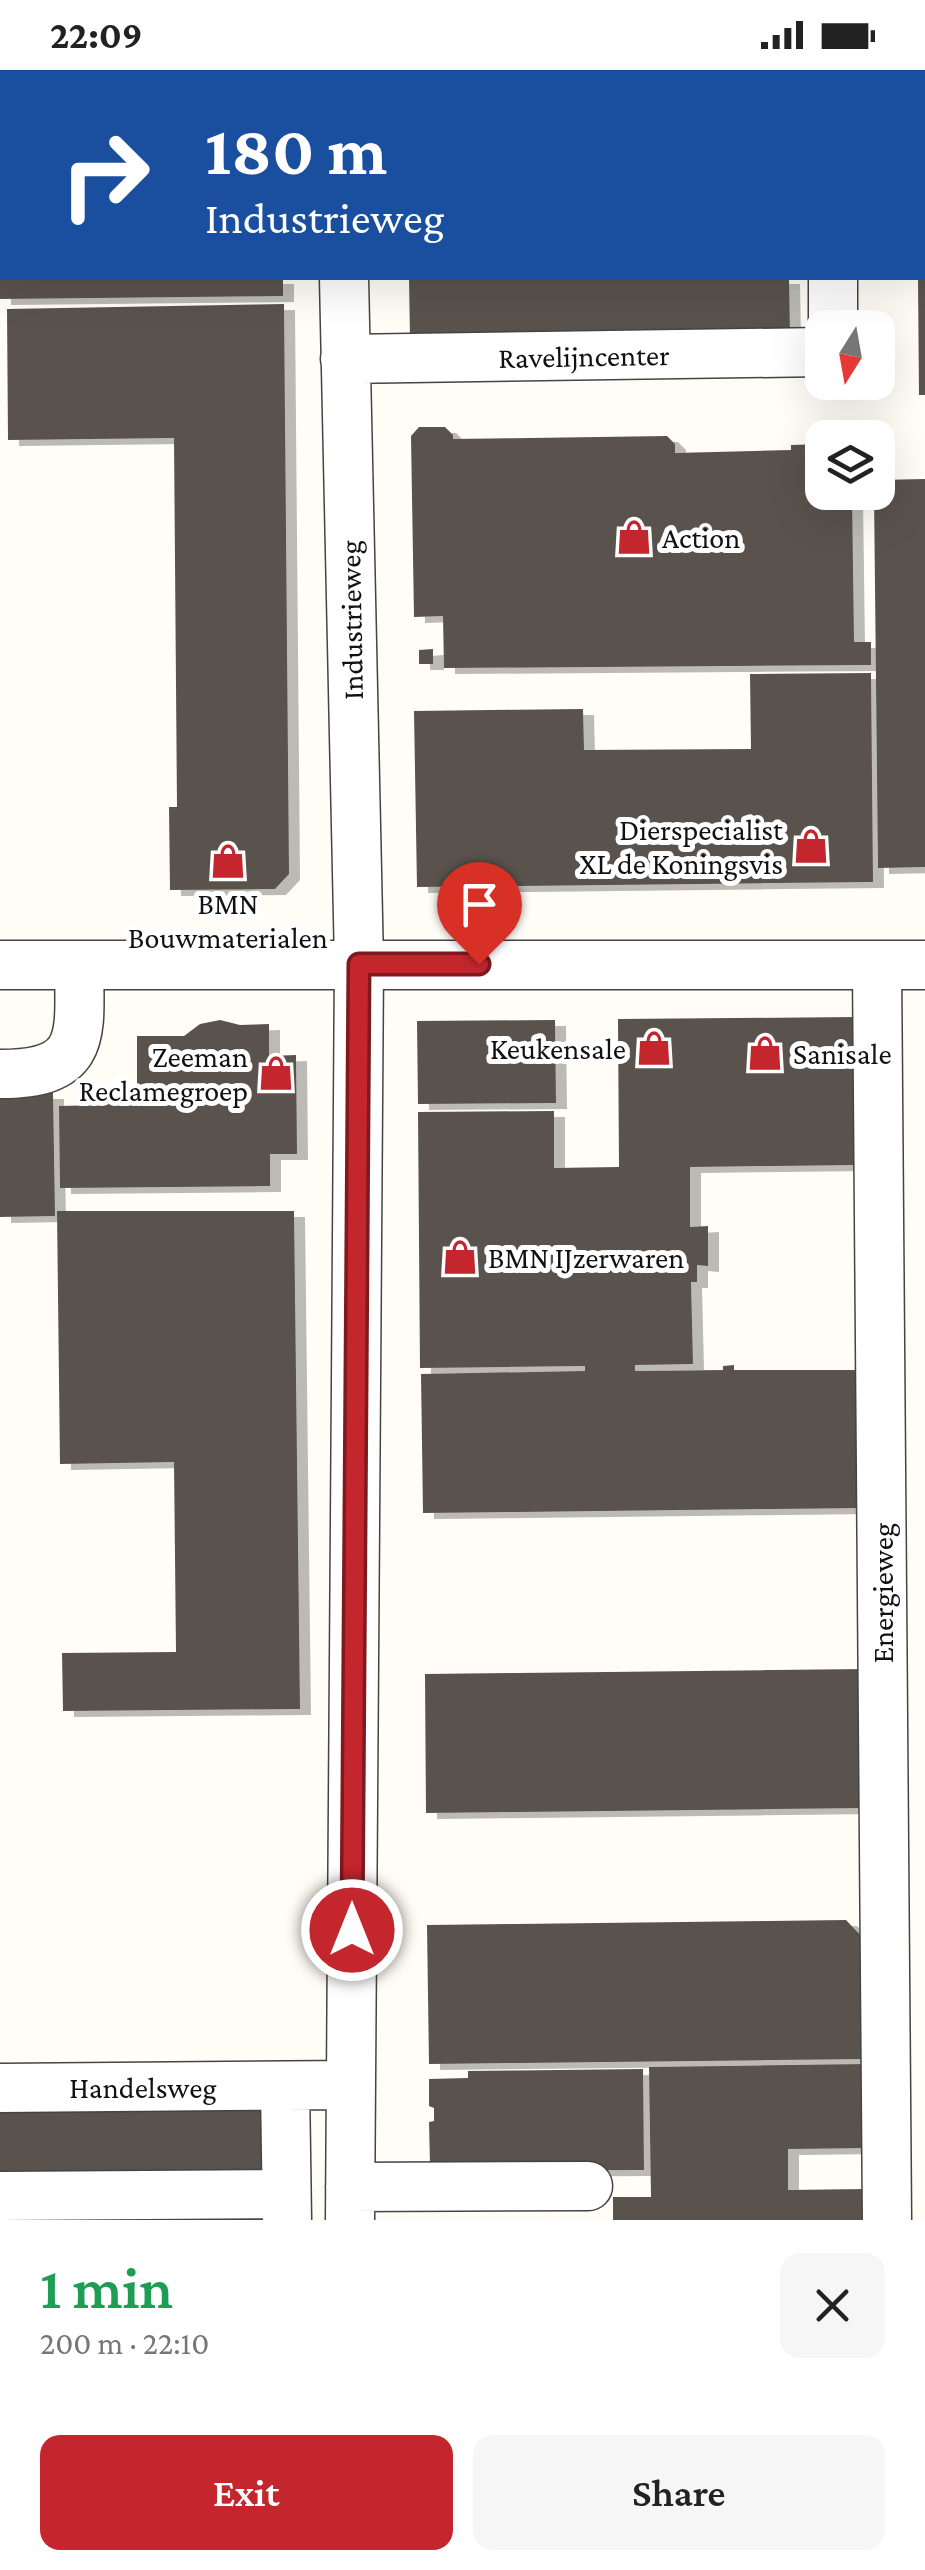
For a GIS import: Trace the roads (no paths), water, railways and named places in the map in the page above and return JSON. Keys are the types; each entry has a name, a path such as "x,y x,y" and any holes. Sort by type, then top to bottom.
{"street":[{"name":"Industrieweg","path":"344,280 359,964"},
{"path":"833,280 833,310"},
{"name":"Ravelijncenter","path":"345,359 805,352"},
{"path":"359,964 350,2204 588,2186"},
{"path":"0,966 925,965"},
{"path":"0,1074 50,1068 74,1049 80,1022 80,966"},
{"name":"Energieweg","path":"878,966 887,2220"},
{"name":"Handelsweg","path":"0,2088 351,2085"},
{"path":"0,2196 286,2207 285,2086"}],"place":[{"name":"Action","path":"634,537"},
{"name":"Dierspecialist XL de Koningsvis","path":"811,846"},
{"name":"BMN Bouwmaterialen","path":"228,861"},
{"name":"Keukensale","path":"654,1048"},
{"name":"Sanisale","path":"765,1053"},
{"name":"Zeeman Reclamegroep","path":"276,1073"},
{"name":"BMN IJzerwaren","path":"460,1257"}]}
